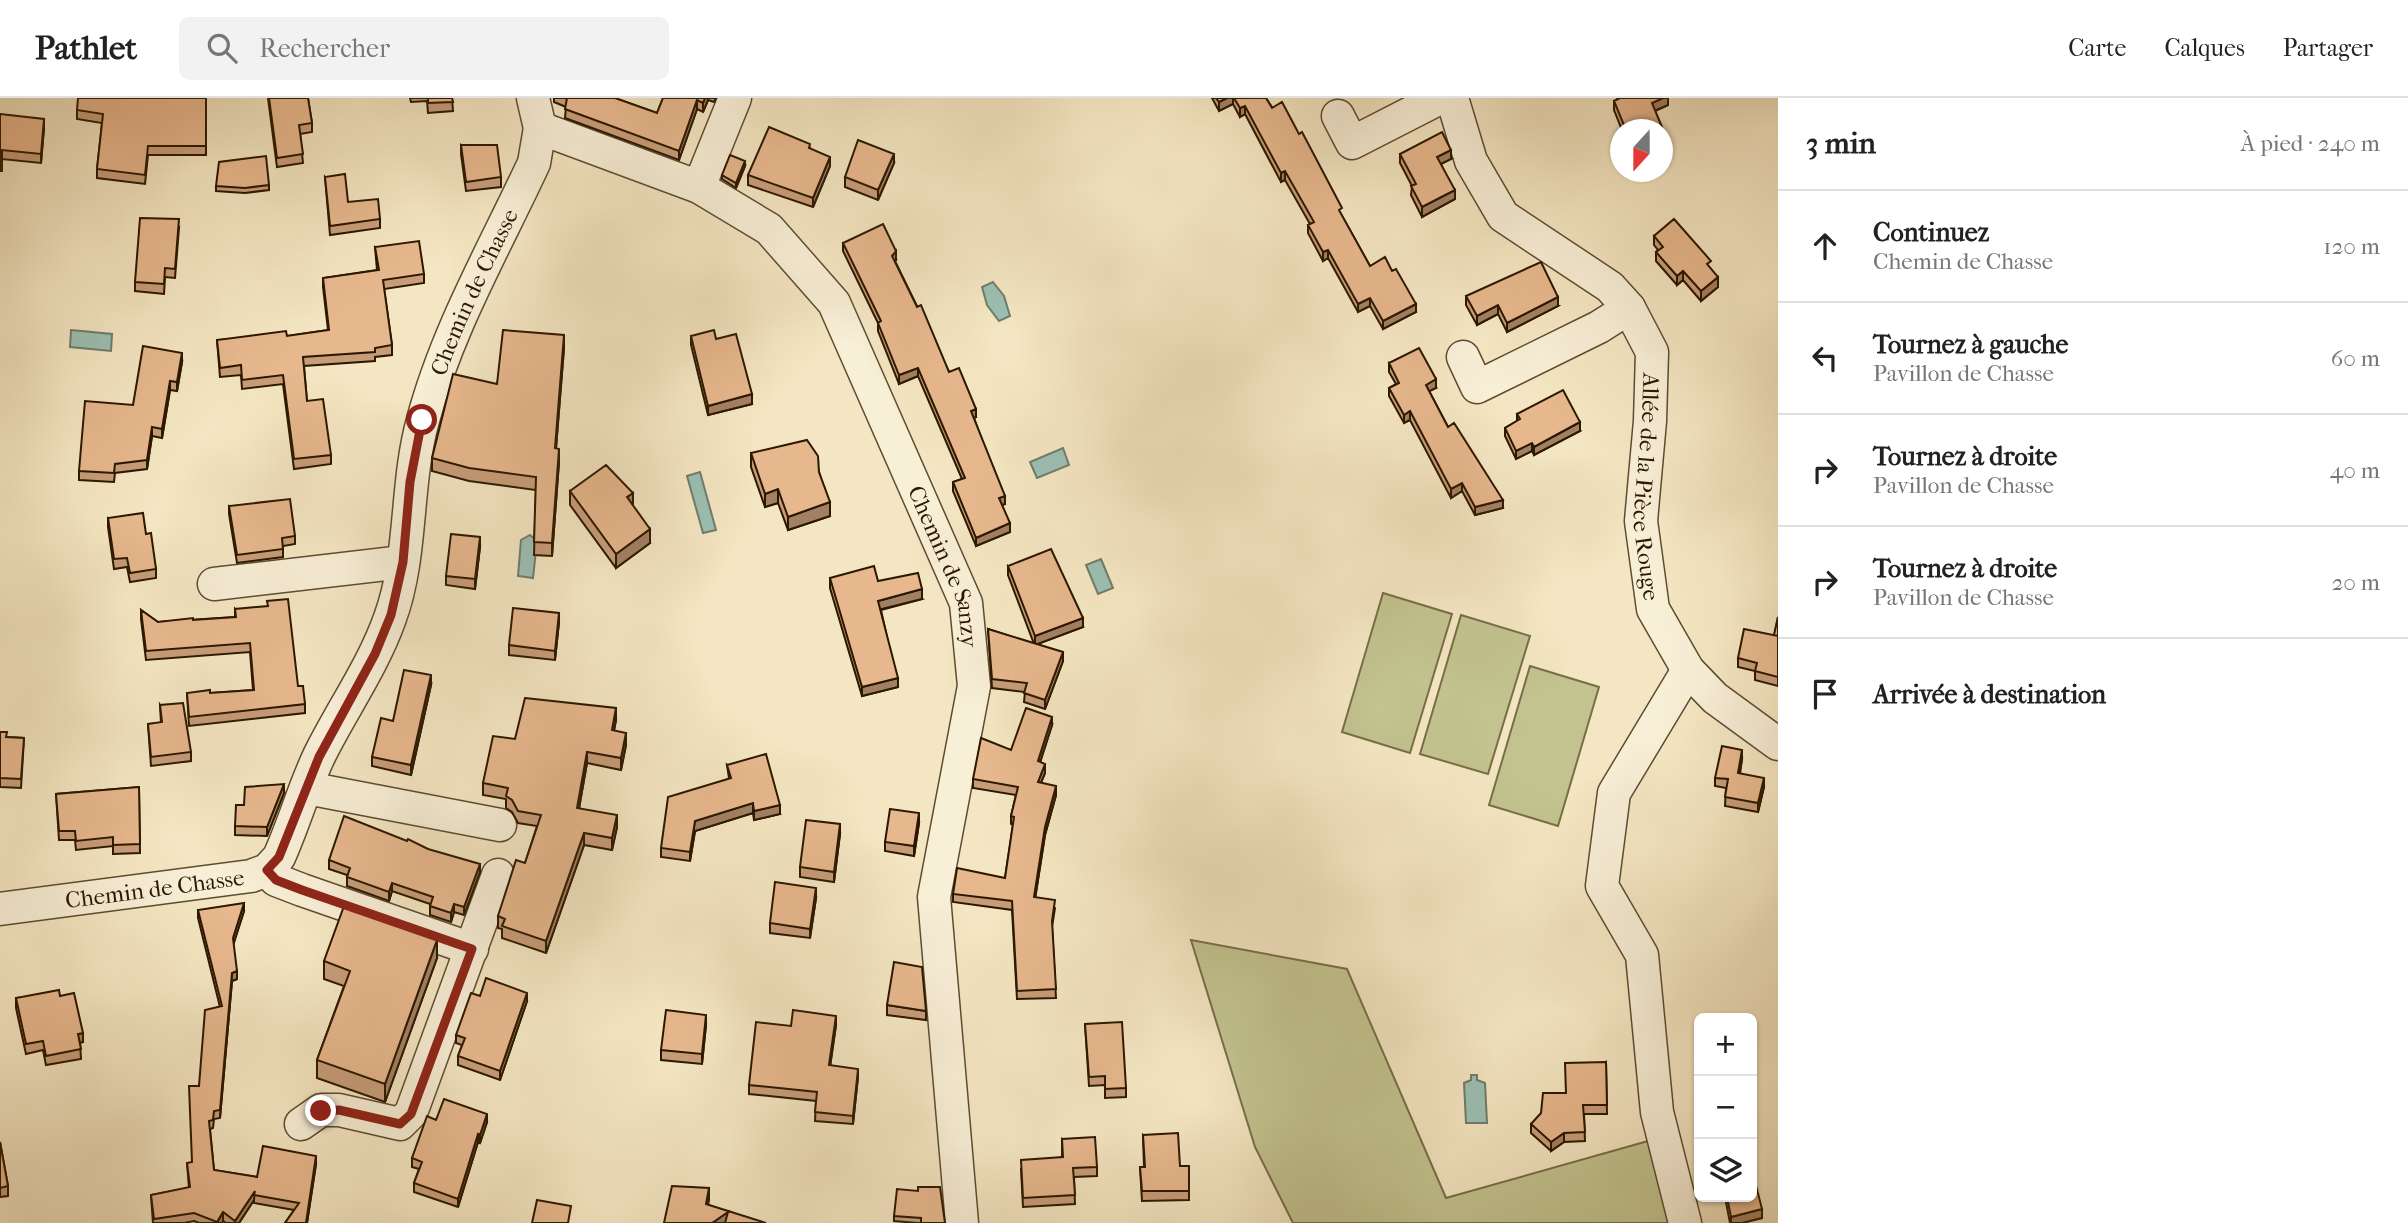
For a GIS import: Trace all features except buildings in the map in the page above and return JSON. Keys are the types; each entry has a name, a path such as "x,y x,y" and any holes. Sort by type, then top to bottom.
{"street":[{"path":"533,98 540,128"},
{"path":"699,187 734,98"},
{"path":"1338,116 1352,143 1440,98"},
{"name":"Allée de la Pièce Rouge","path":"1452,98 1471,160 1503,216 1610,287 1629,308 1652,352 1650,421 1641,521 1653,609 1688,670 1716,698 1778,744"},
{"name":"Chemin de Sanzy","path":"540,128 699,187 769,229 834,303 966,603 974,686 934,897 962,1223"},
{"name":"Chemin de Chasse","path":"0,909 251,876 267,870 279,857 319,757 375,654 391,615 403,562 410,482 426,408 442,360 534,163 540,128"},
{"path":"1463,356 1477,387 1599,327 1629,308"},
{"path":"214,584 403,562"},
{"path":"1685,1223 1657,1112 1642,955 1602,886 1614,793 1688,670"},
{"path":"307,788 500,825"},
{"path":"267,870 276,880 472,949"},
{"path":"301,1124 321,1111 339,1110 400,1124 411,1114 498,876"}],"green space":[{"path":"1383,593 1452,614 1410,753 1342,732"},
{"path":"1461,615 1530,636 1488,774 1420,754"},
{"path":"1530,666 1599,687 1558,826 1489,805"},
{"path":"1191,940 1347,969 1446,1198 1648,1141 1669,1223 1293,1223 1255,1147"}],"water":[{"path":"993,282 1004,296 1010,316 999,321 987,305 982,287"},
{"path":"71,330 112,334 111,351 70,347"},
{"path":"1063,448 1069,465 1037,478 1030,462"},
{"path":"700,472 716,530 703,533 687,476"},
{"path":"530,535 537,541 533,578 518,576 521,540"},
{"path":"1101,559 1113,588 1098,594 1086,565"},
{"path":"1471,1075 1477,1075 1477,1080 1485,1083 1487,1123 1466,1123 1464,1083 1471,1080"}],"route":[{"path":"321,1111 352,1112 400,1124 411,1114 472,949 276,880 267,870 279,857 319,757 375,654 391,615 403,562 410,482 422,420"}]}
